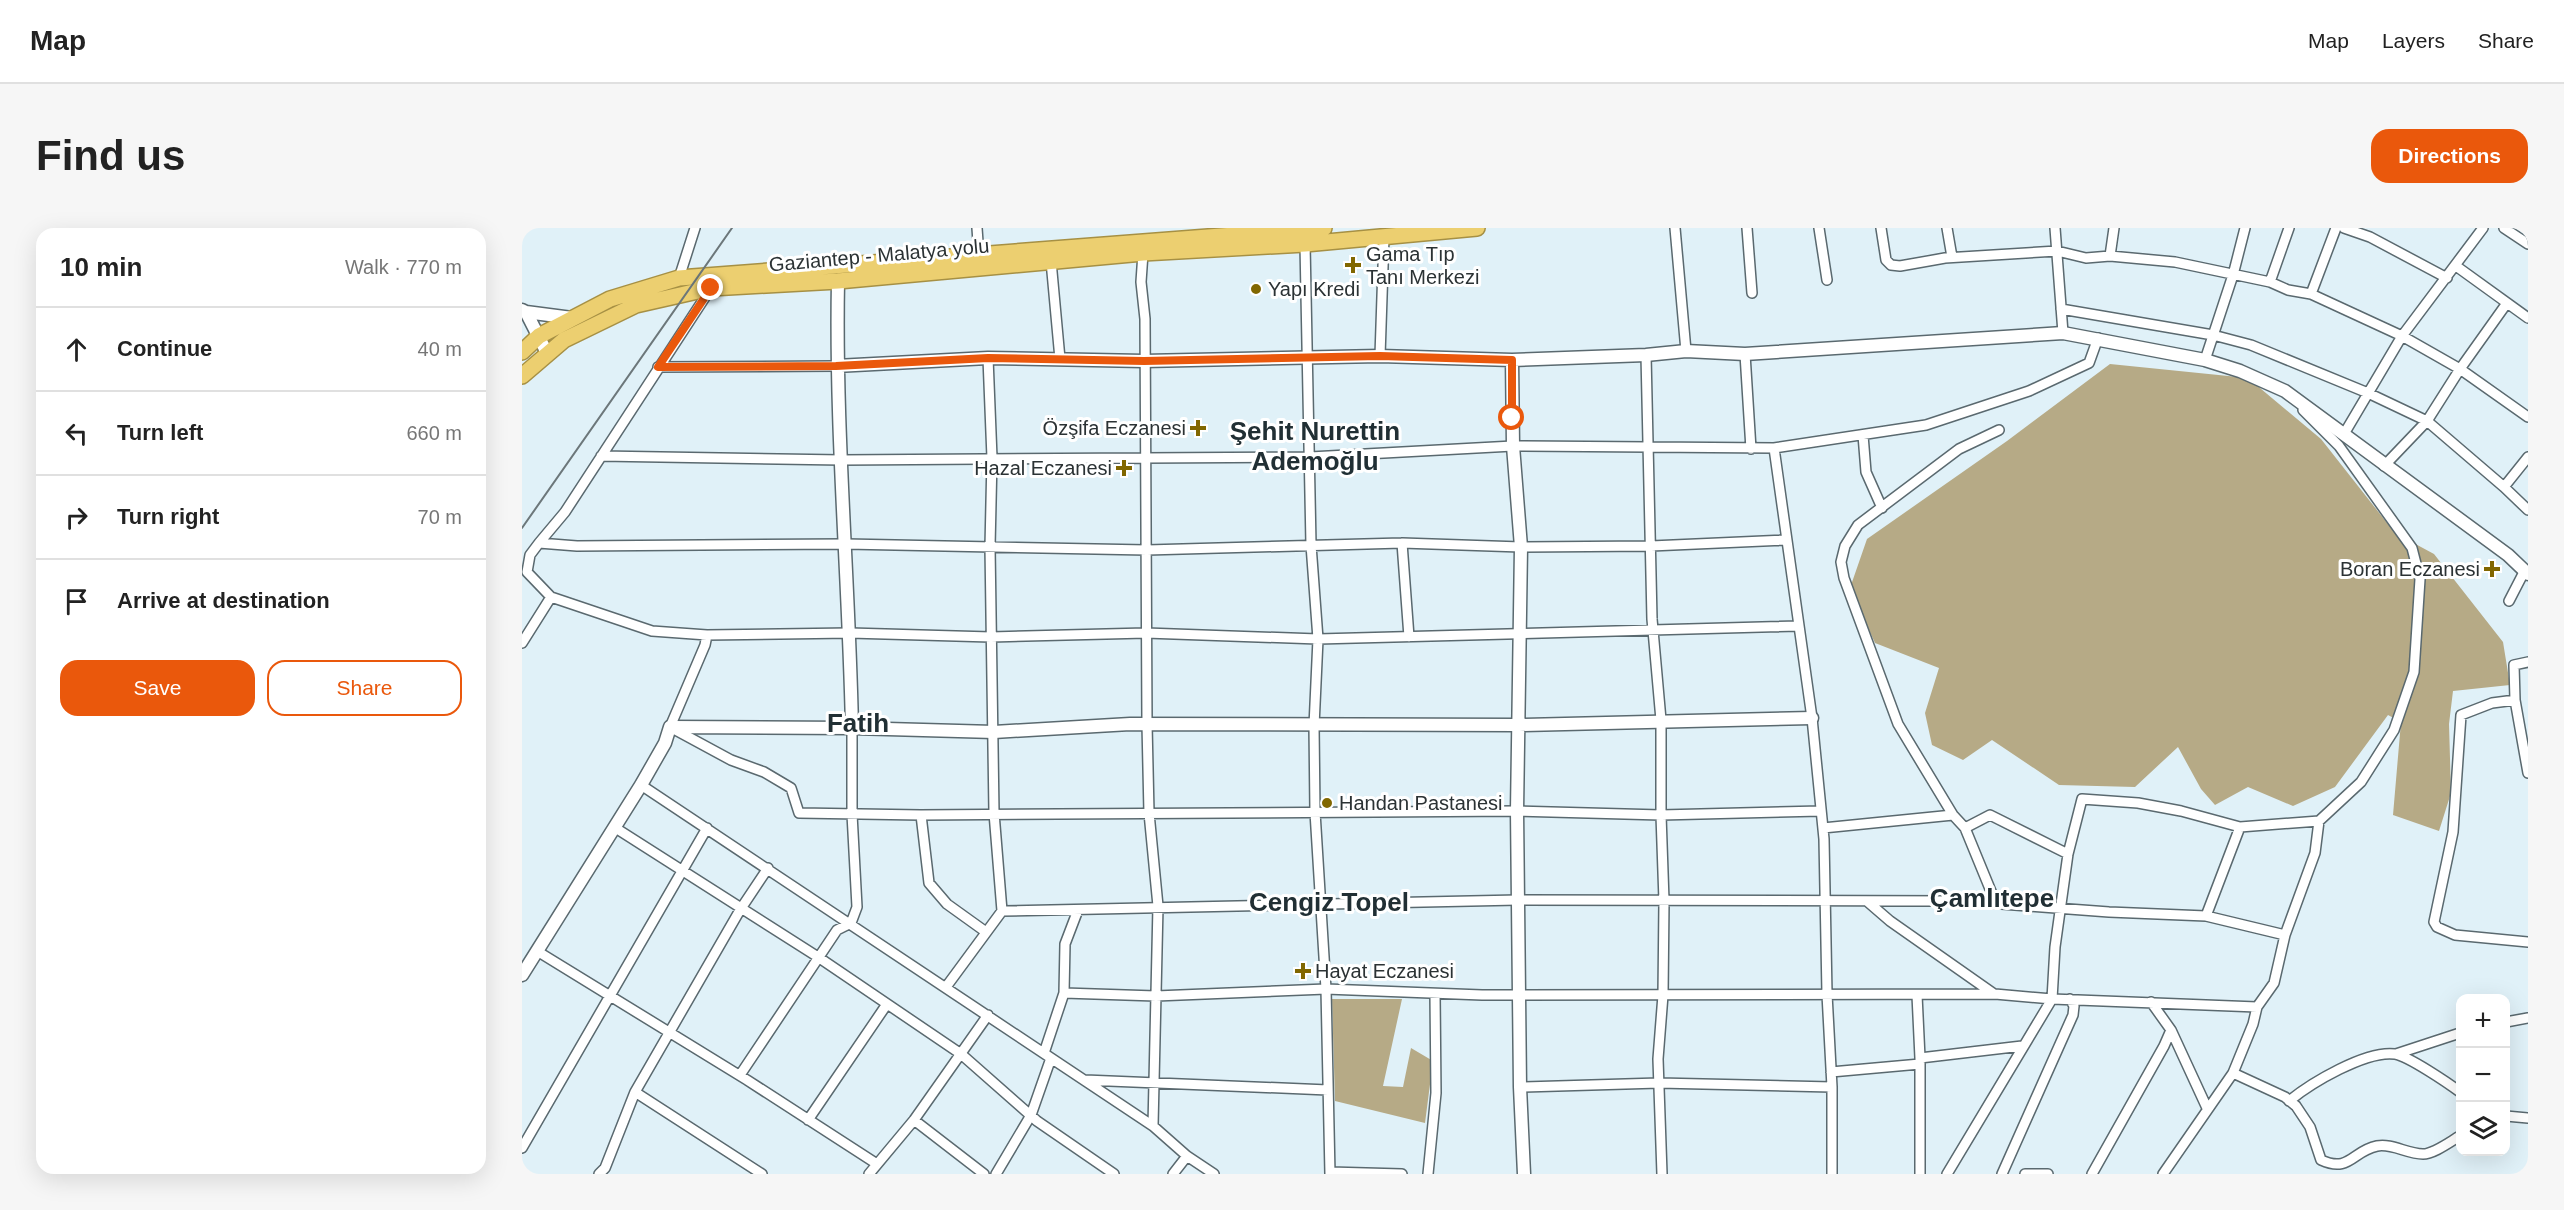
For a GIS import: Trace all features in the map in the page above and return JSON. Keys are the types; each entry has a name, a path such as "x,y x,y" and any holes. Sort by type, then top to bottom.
{"highway":[{"name":"Gaziantep - Malatya yolu","path":"522,352 539,336 610,299 679,278 1324,228"},
{"name":"Gaziantep - Malatya yolu","path":"522,376 564,340 636,305 711,288 838,281 1143,253 1305,244 1477,228"}],"street":[{"path":"679,278 695,228"},
{"path":"977,228 979,256"},
{"path":"1674,228 1686,351"},
{"path":"1747,228 1752,293"},
{"path":"1819,228 1827,280"},
{"path":"1881,228 1886,260 1891,265 1900,266 1952,257 2057,251 2086,258 2110,256 2175,262 2270,282 2288,290 2311,294 2402,336 2460,369 2528,417"},
{"path":"1947,228 1952,257"},
{"path":"2055,228 2063,333"},
{"path":"2110,256 2114,228"},
{"path":"2205,360 2234,275 2245,228"},
{"path":"2270,282 2289,228"},
{"path":"2311,294 2336,228"},
{"path":"2344,228 2370,237 2447,278"},
{"path":"2344,434 2402,336 2483,228"},
{"path":"2504,228 2528,244"},
{"path":"1380,356 1384,237"},
{"path":"1305,244 1311,545 1318,639 1314,726 1315,812 1326,989 1330,1173 1402,1174"},
{"path":"1143,253 1141,282 1145,319 1144,458 1149,813 1158,906 1152,1083 1153,1126"},
{"path":"1051,261 1060,359"},
{"path":"2456,266 2528,318"},
{"path":"740,1075 837,930 851,923 857,907 852,814 850,633 836,366 838,281"},
{"path":"711,288 565,512 530,555 527,572 551,597 652,631 707,634 850,633 991,637 1146,633 1318,639 1799,626"},
{"path":"2384,466 2427,421 2460,369 2507,303"},
{"path":"2061,309 2213,335 2251,345 2368,393 2427,421 2528,510"},
{"path":"524,311 573,318"},
{"path":"524,311 548,353"},
{"path":"658,367 836,366 988,358 1144,361 1380,356 1512,360 1646,355 1686,351 1745,354 2063,333 2205,360 2240,371 2285,391 2508,555 2526,573 2509,602"},
{"path":"601,456 842,460 1310,457 1513,446 1647,449 1774,448 1926,425 2030,391 2089,363 2098,338"},
{"path":"1745,354 1751,449"},
{"path":"1646,355 1654,630 1661,720 1664,901 1663,995 1658,1059 1662,1174"},
{"path":"946,987 1002,911 994,813 990,547 992,458 988,358"},
{"path":"1512,360 1513,446 1521,548 1517,811 1520,1086 1524,1174"},
{"path":"1947,1174 2052,999 2060,908 2068,854 2082,799 2160,807 2240,827 2319,821 2361,782 2394,730 2414,672 2420,579 2412,548 2339,446 2285,391"},
{"path":"1995,902 1965,828 1953,815 1898,723 1844,578 1841,562 1845,546 1858,525 1959,449 1999,430"},
{"path":"1863,435 1866,472 1882,508"},
{"path":"1774,448 1785,540 1812,718 1823,828 1827,994 1832,1072 1833,1174"},
{"path":"2504,487 2528,457"},
{"path":"539,543 576,546 846,544 1147,550 1402,543 1521,548 1651,546 1785,540"},
{"path":"1402,543 1409,637"},
{"path":"522,643 551,597"},
{"path":"522,975 641,785 664,743 705,645 707,634"},
{"path":"2528,662 2514,665 2515,700 2528,773"},
{"path":"2515,700 2492,703 2461,715 2453,832 2434,922 2437,927 2455,935 2528,942"},
{"path":"670,727 852,728 994,732 1147,724 1520,725 1812,718"},
{"path":"670,727 731,760 764,772 791,788 799,813 921,815 1517,811 1661,815 1821,811"},
{"path":"641,785 1153,1126 1187,1156 1214,1174"},
{"path":"921,815 929,883 948,904 986,932"},
{"path":"1823,828 1953,815"},
{"path":"1965,828 1990,815 2068,854"},
{"path":"2163,1174 2233,1073 2253,1024 2257,1007 2274,983 2285,935 2315,853 2319,821"},
{"path":"614,827 740,910 818,957 961,1054 1031,1115 1114,1174"},
{"path":"2206,916 2240,827"},
{"path":"522,1148 707,828"},
{"path":"614,1174 602,1171 635,1092 740,910 768,868"},
{"path":"1002,911 1518,900 1995,902 2206,916 2285,935"},
{"path":"1868,902 1890,921 1995,994"},
{"path":"996,1174 1031,1115 1064,993 1065,944 1078,910"},
{"path":"537,951 740,1075 877,1164"},
{"path":"1064,993 1156,996 1326,989 1519,995 1995,994 2052,999 2257,1007"},
{"path":"1428,1174 1436,1094 1434,994"},
{"path":"1917,995 1920,1061 1920,1174"},
{"path":"2002,1174 2073,1015 2074,1006 2070,999"},
{"path":"2151,1002 2171,1029 2207,1108"},
{"path":"808,1120 886,1004"},
{"path":"869,1174 914,1120 988,1015"},
{"path":"2510,1021 2528,1018"},
{"path":"2092,1174 2164,1046 2171,1029"},
{"path":"2289,1101 2307,1085 2332,1073 2378,1056 2396,1054 2456,1034"},
{"path":"1832,1072 2022,1046"},
{"path":"2396,1054 2456,1090"},
{"path":"2233,1073 2296,1106 2310,1127 2322,1160 2333,1165 2343,1165 2374,1147 2384,1145 2424,1154 2456,1138"},
{"path":"1085,1080 1328,1090"},
{"path":"1520,1086 1659,1083 1832,1088"},
{"path":"635,1092 762,1174"},
{"path":"2510,1116 2528,1118"},
{"path":"914,1120 984,1174"},
{"path":"1173,1174 1187,1156"},
{"path":"2025,1174 2048,1174"}],"shaded area":[{"path":"2110,364 2248,378 2321,439 2395,533 2434,554 2503,642 2510,685 2453,691 2449,724 2451,793 2439,831 2393,815 2401,722 2388,715 2335,787 2293,806 2248,787 2215,805 2201,789 2178,747 2135,787 2059,785 1992,740 1963,760 1932,745 1925,713 1939,668 1875,643 1850,588 1867,539 2007,441"},
{"path":"1332,999 1402,999 1383,1086 1403,1087 1411,1048 1433,1061 1425,1123 1335,1101"}],"railway":[{"path":"522,528 732,228"}],"place":[{"name":"Gama Tıp Tanı Merkezi","path":"1353,265"},
{"name":"Yapı Kredi","path":"1256,289"},
{"name":"Özşifa Eczanesi","path":"1198,428"},
{"name":"Hazal Eczanesi","path":"1124,468"},
{"name":"Boran Eczanesi","path":"2492,569"},
{"name":"Handan Pastanesi","path":"1327,803"},
{"name":"Hayat Eczanesi","path":"1303,971"}],"district":[{"name":"Şehit Nurettin Ademoğlu","path":"1315,446"},
{"name":"Fatih","path":"858,723"},
{"name":"Çamlıtepe","path":"1992,898"},
{"name":"Cengiz Topel","path":"1329,902"}],"route":[{"path":"711,288 658,367 836,366 988,358 1144,361 1380,356 1512,360 1512,418"}]}
